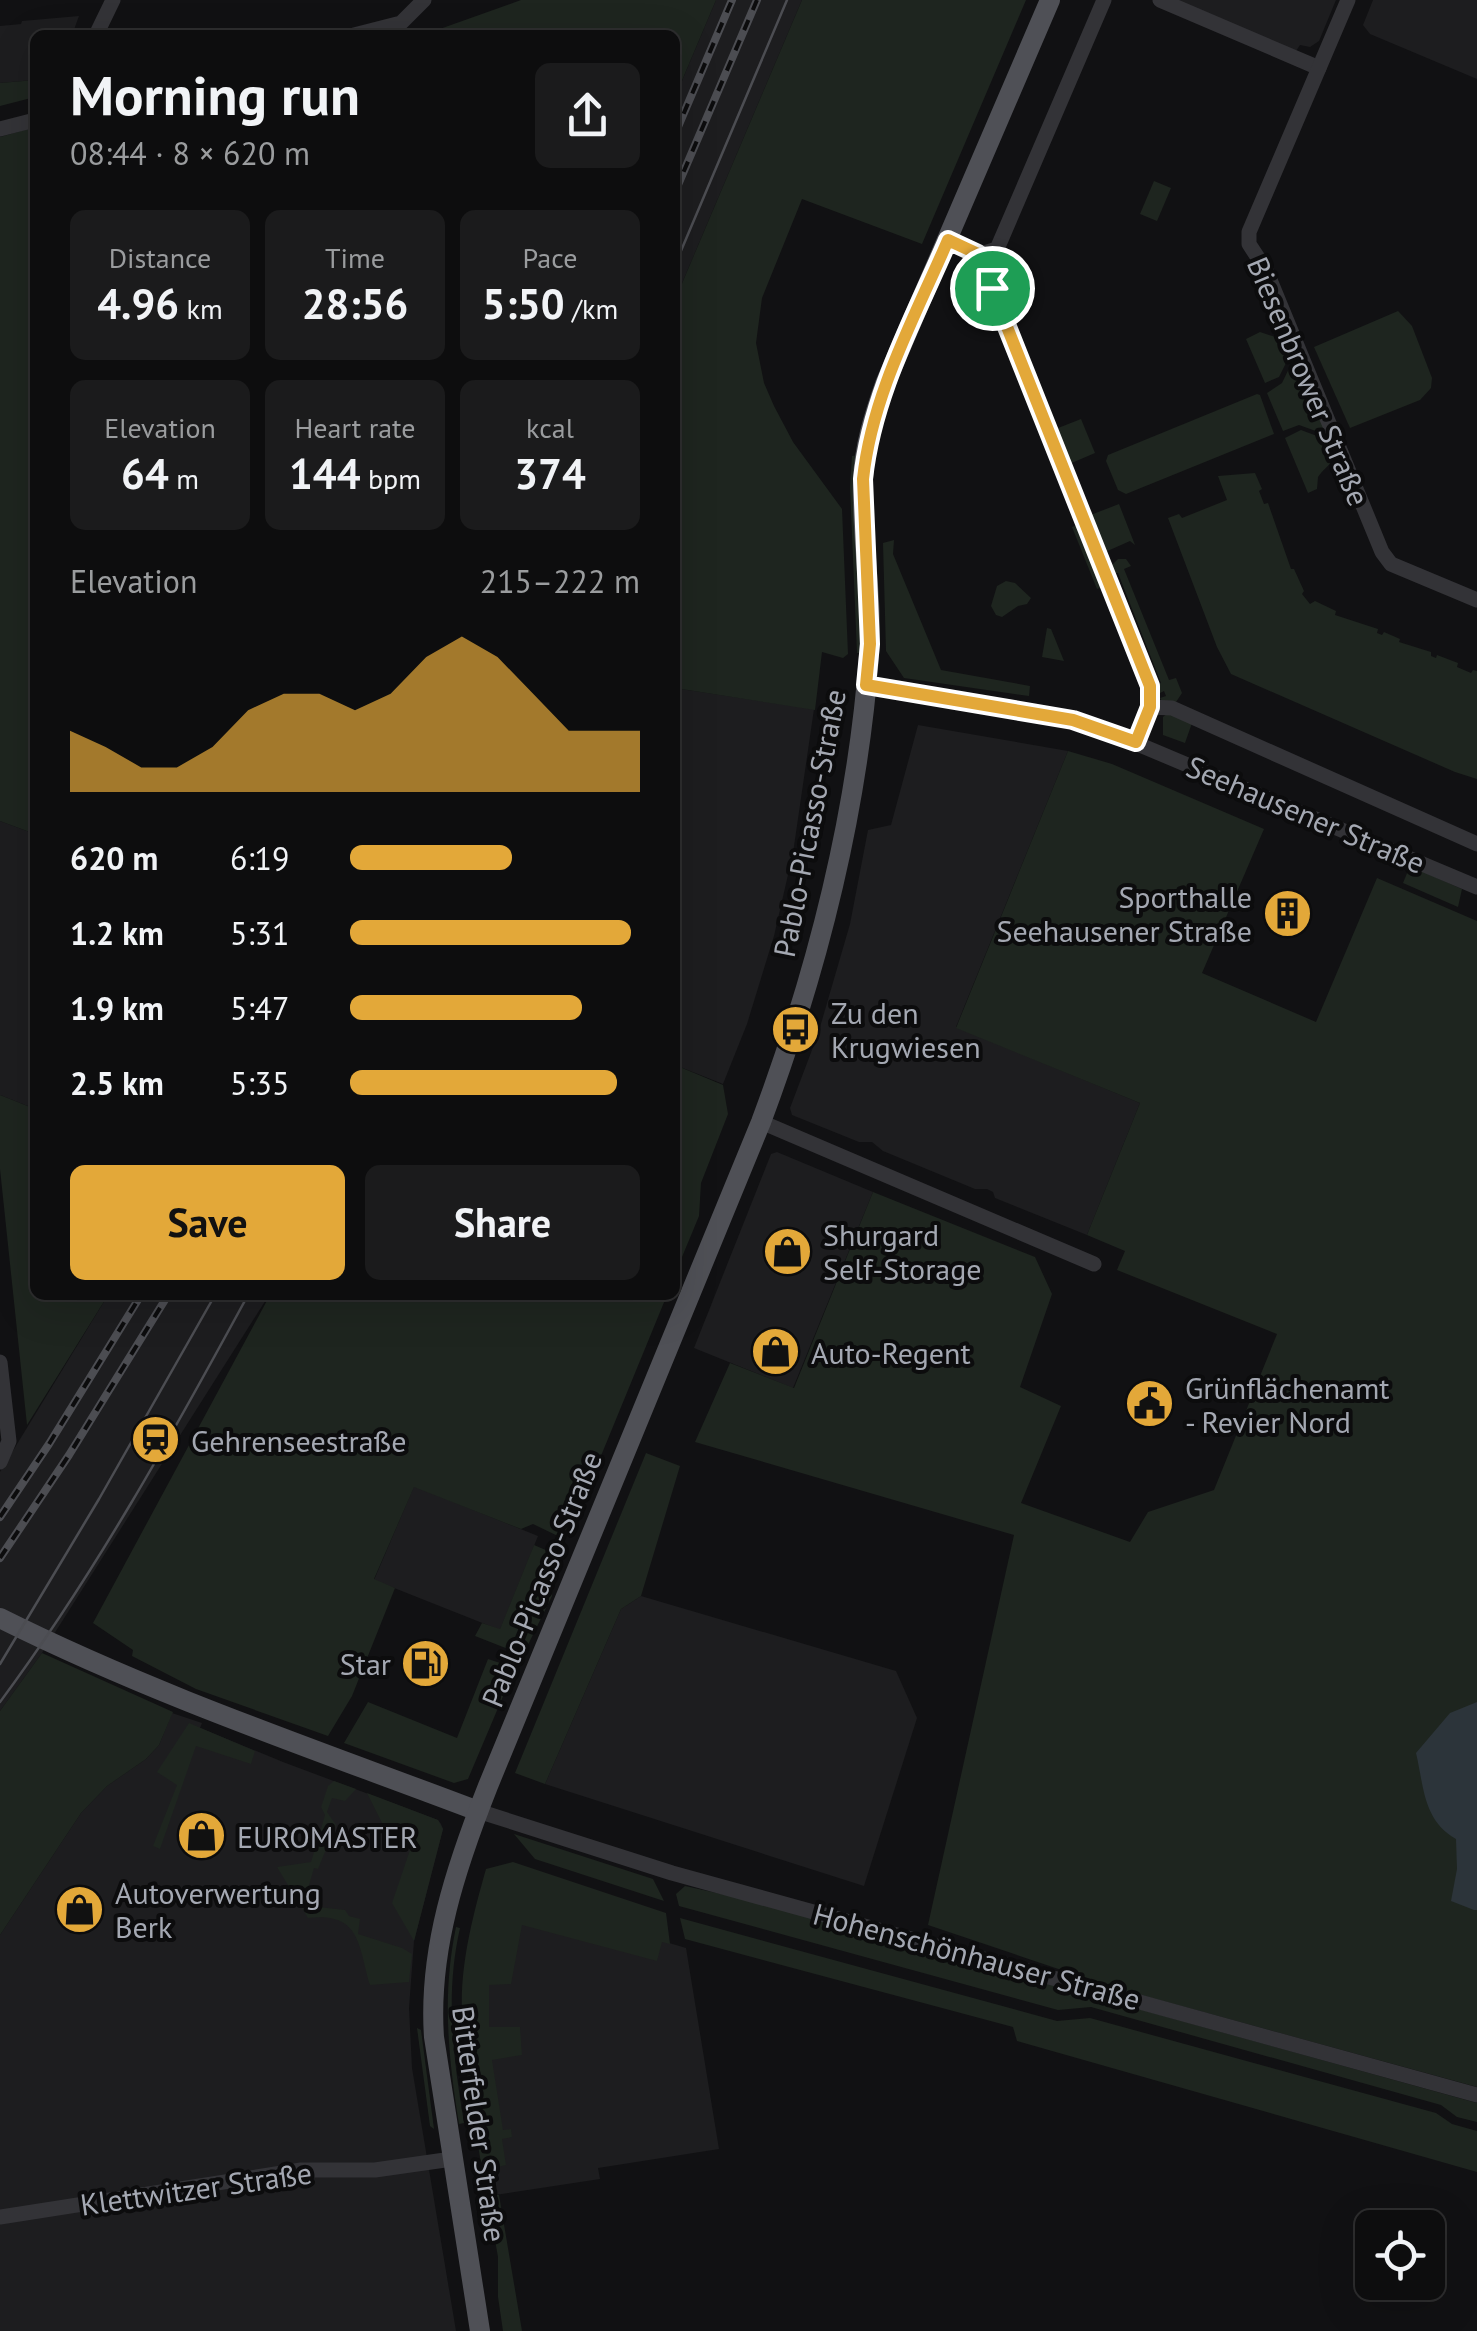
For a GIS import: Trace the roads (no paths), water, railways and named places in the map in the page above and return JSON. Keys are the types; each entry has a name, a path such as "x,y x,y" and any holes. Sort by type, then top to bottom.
{"main road":[{"name":"Pablo-Picasso-Straße","path":"478,1811 762,1122 796,1029 832,894 866,685 870,644 865,455 881,396 1050,0"},
{"path":"0,1618 51,1644 256,1729 478,1811"},
{"name":"Bitterfelder Straße","path":"478,1811 444,1918 433,1989 437,2068 480,2331"}],"street":[{"path":"98,30 112,0"},
{"path":"374,30 402,23 424,0"},
{"path":"948,240 978,254 997,249 1104,0"},
{"path":"1160,0 1319,68"},
{"name":"Biesenbrower Straße","path":"1348,0 1249,232 1249,244 1266,270 1382,552 1391,564 1477,600"},
{"path":"0,130 30,121"},
{"path":"978,254 1150,686 1150,707 1136,742"},
{"name":"Seehausener Straße","path":"866,685 1073,720 1136,742 1477,887"},
{"name":"Seehausener Straße","path":"1150,707 1172,708 1477,844"},
{"path":"762,1122 1094,1264"},
{"path":"0,1362 8,1442 0,1462"},
{"name":"Hohenschönhauser Straße","path":"478,1811 672,1873 1477,2095"},
{"name":"Klettwitzer Straße","path":"0,2217 301,2170 375,2170 452,2159"}],"tram line":[{"path":"680,253 787,0"},
{"path":"0,1664 212,1300"},
{"path":"0,1702 100,1554 245,1300"}],"railway":[{"path":"680,122 732,0"},
{"path":"680,180 757,0"},
{"path":"0,1517 138,1300"},
{"path":"0,1558 165,1300"}],"place":[{"name":"Sporthalle Seehausener Straße","path":"1287,913"},
{"name":"Zu den Krugwiesen","path":"796,1029"},
{"name":"Shurgard Self-Storage","path":"788,1251"},
{"name":"Auto-Regent","path":"776,1352"},
{"name":"Grünflächenamt - Revier Nord","path":"1150,1404"},
{"name":"Gehrenseestraße","path":"156,1440"},
{"name":"Star","path":"426,1663"},
{"name":"EUROMASTER","path":"202,1836"},
{"name":"Autoverwertung Berk","path":"80,1909"}]}
